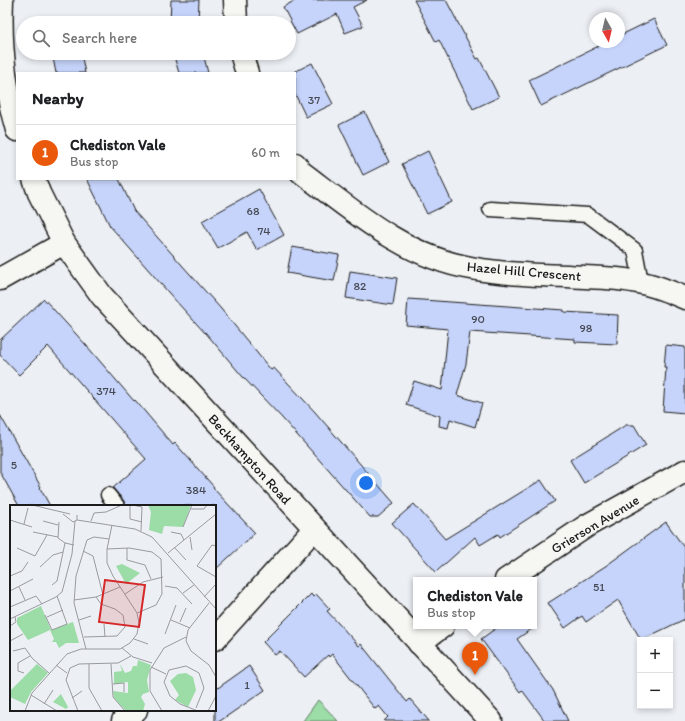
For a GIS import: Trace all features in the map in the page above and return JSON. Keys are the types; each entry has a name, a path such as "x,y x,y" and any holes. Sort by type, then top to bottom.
{"street":[{"path":"235,0 236,16"},
{"path":"1,3 2,40 8,95 16,126"},
{"path":"243,60 247,72"},
{"name":"Hazel Hill Crescent","path":"296,165 301,172 395,240 419,252 444,261 470,268 500,272 612,278 641,282 685,298"},
{"name":"Beckhampton Road","path":"34,180 39,193 64,243 102,296 491,721"},
{"path":"0,279 64,243"},
{"name":"Grierson Avenue","path":"510,577 588,525 685,470"},
{"path":"217,633 314,529"},
{"path":"419,643 438,629"},
{"path":"123,721 135,711"}],"lane":[{"path":"490,209 588,215 635,250 641,282"},
{"path":"108,495 116,505"}],"green space":[{"path":"318,700 338,721 303,721"}],"building":[{"path":"171,0 199,0 198,16 170,16"},
{"path":"296,0 367,0 353,7 363,26 345,33 337,14 297,34 296,16 288,16 283,7"},
{"path":"414,0 446,0 499,97 473,109 439,40 436,42"},
{"path":"654,19 667,45 541,106 529,80 595,48 625,48 625,33"},
{"path":"53,60 82,60 85,72 56,72"},
{"path":"175,60 205,60 208,72 179,72"},
{"path":"312,63 333,104 306,117 296,96 296,72 294,72"},
{"path":"365,112 389,162 363,175 339,125"},
{"path":"428,151 452,202 427,214 402,164"},
{"path":"87,180 119,180 134,211 221,309 271,370 274,368 315,412 394,503 378,517 370,517 282,418 242,376 205,332 110,226"},
{"path":"259,189 284,235 257,250 247,232 218,248 202,221"},
{"path":"292,247 339,255 334,281 287,273"},
{"path":"350,271 397,278 393,305 346,298"},
{"path":"44,299 134,401 135,400 173,445 175,443 214,487 213,488 255,533 216,569 216,505 126,505 113,488 146,459 48,346 19,375 0,355 0,340"},
{"path":"408,299 618,315 617,344 575,342 575,339 470,332 466,364 457,395 482,403 475,427 450,419 448,428 439,426 440,416 406,405 414,381 442,390 448,329 406,325"},
{"path":"666,345 685,347 685,413 663,411"},
{"path":"0,415 41,487 40,488 49,505 18,505 0,472"},
{"path":"626,425 634,425 646,445 584,483 570,460"},
{"path":"541,480 555,501 500,537 498,534 480,545 475,537 436,572 392,523 414,504 445,539"},
{"path":"666,522 685,549 685,619 647,637 639,637 618,600 586,622 582,616 565,628 548,603 607,565"},
{"path":"311,594 313,597 316,594 330,609 327,611 359,646 361,644 407,702 410,699 429,721 384,721 388,717 379,706 375,709 332,654 329,657 328,655 304,677 280,651 275,655 263,642"},
{"path":"495,629 532,629 517,639 553,690 568,721 545,721 522,690 520,692 481,639"},
{"path":"249,666 265,690 220,721 215,721 216,689"}],"place":[{"name":"Chediston Vale","path":"475,675"}]}
